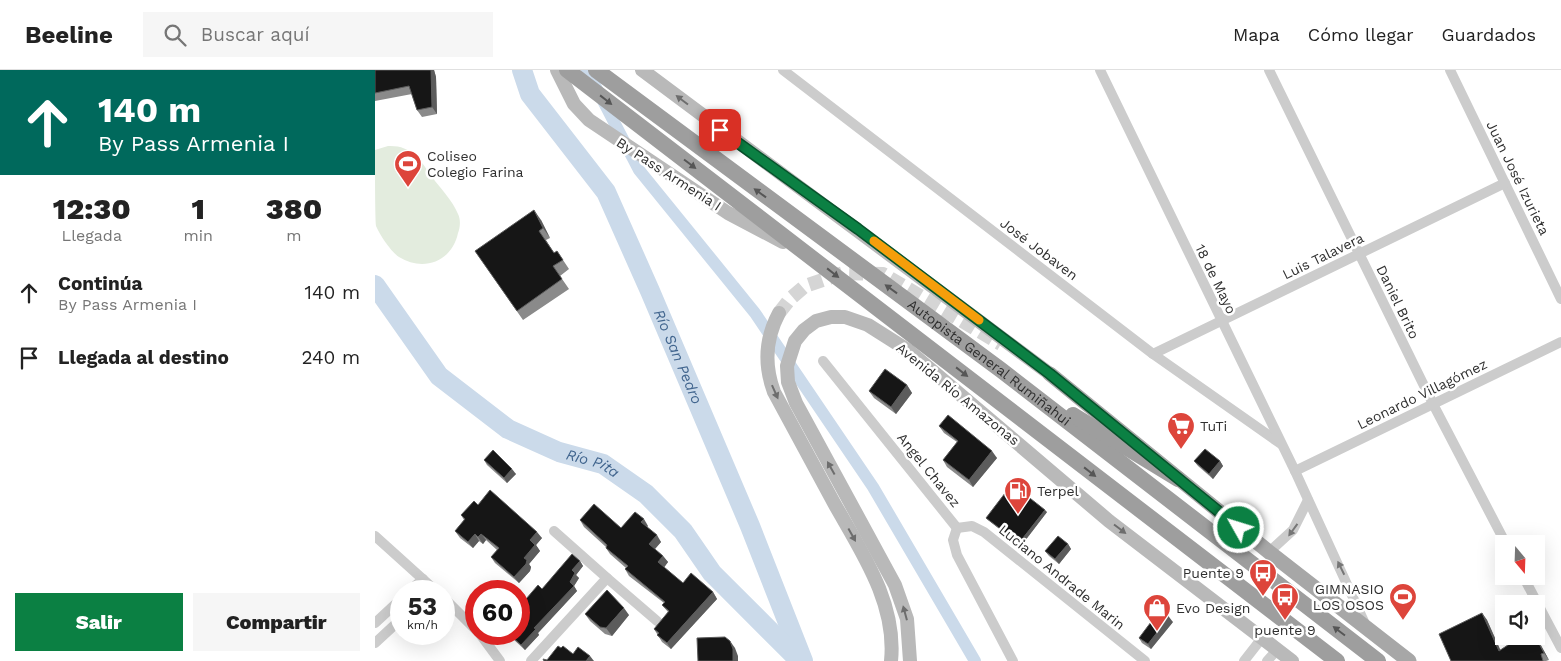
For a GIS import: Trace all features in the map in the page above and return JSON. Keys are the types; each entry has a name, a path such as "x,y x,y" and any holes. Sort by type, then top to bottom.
{"highway":[{"name":"Autopista General Rumiñahui","path":"567,70 1337,661"},
{"name":"Autopista General Rumiñahui","path":"596,70 1001,370 1378,661"},
{"path":"1001,370 1178,479"}],"main road":[{"name":"By Pass Armenia I","path":"557,70 574,104 589,120 609,135 728,213 805,251"},
{"path":"642,70 1044,370 1269,552 1409,661"},
{"path":"779,314 768,345 767,368 774,392 876,580 888,614 891,634 891,661"},
{"name":"Avenida Río Amazonas","path":"910,661 910,638 902,602 796,403 788,382 787,366 792,347 799,335 810,325 822,319 837,316 853,319 868,325 909,351 1109,521 1292,661"}],"street":[{"name":"José Jobaven","path":"783,70 1153,354 1281,444"},
{"name":"18 de Mayo","path":"1100,70 1295,471 1307,500 1355,597 1367,629"},
{"name":"Daniel Brito","path":"1269,70 1433,404 1501,535"},
{"name":"Juan José Izurieta","path":"1450,70 1561,299"},
{"name":"Luis Talavera","path":"1153,354 1505,183"},
{"name":"Leonardo Villagómez","path":"1295,471 1561,342"},
{"name":"Angel Chavez","path":"823,361 957,528 953,540 957,555 1013,661"},
{"path":"1269,552 1293,530 1307,500"},
{"name":"Luciano Andrade Marin","path":"957,528 966,525 984,532 1145,661"},
{"path":"554,531 657,620"},
{"path":"375,536 423,579"},
{"path":"531,661 607,578"},
{"path":"1528,585 1561,648"},
{"path":"375,623 390,609"},
{"path":"455,609 465,619"},
{"path":"375,644 390,630"},
{"path":"1244,661 1262,638"},
{"path":"488,645 500,661"},
{"path":"1267,661 1277,650"}],"shaded area":[{"name":"Coliseo Colegio Farina","path":"388,146 403,148 414,154 456,209 460,219 460,226 455,243 450,251 435,262 417,264 399,257 386,243 376,226 375,150"}],"building":[{"path":"375,70 431,70 432,107 417,110 409,86 375,93"},
{"path":"534,210 543,228 539,231 554,253 557,251 563,260 553,266 562,279 517,311 475,251"},
{"path":"885,369 907,385 891,407 869,391"},
{"path":"948,415 992,451 969,480 943,460 958,441 939,426"},
{"path":"1205,449 1220,461 1209,474 1194,461"},
{"path":"493,450 512,469 504,478 484,460"},
{"name":"Terpel","path":"1012,484 1045,510 1019,543 986,518"},
{"path":"490,490 537,532 530,540 535,545 524,558 527,560 526,564 514,577 491,557 499,548 481,534 478,537 475,534 468,542 455,531 465,519 461,515 474,501 478,505"},
{"path":"594,504 621,528 635,512 644,519 641,522 657,535 649,544 663,556 658,562 683,583 691,573 713,592 667,643 657,635 659,633 654,629 669,611 662,605 665,602 625,569 628,566 606,548 607,545 580,520"},
{"path":"1058,536 1068,544 1055,559 1045,551"},
{"path":"572,554 580,561 572,570 575,573 570,582 574,586 534,628 536,629 530,635 530,594 538,585 542,589"},
{"path":"607,590 624,608 606,628 600,627 585,614"},
{"path":"1160,610 1169,617 1148,644 1139,638"},
{"path":"1482,613 1499,651 1508,645 1540,645 1544,653 1541,654 1543,661 1451,661 1439,634"},
{"path":"725,637 730,641 733,649 733,661 698,661 697,638"},
{"path":"558,646 561,648 563,646 573,654 578,647 590,656 586,661 544,661 543,659 547,660"}],"waterway":[{"name":"Río San Pedro","path":"522,70 530,94 606,192 750,526 803,661"},
{"path":"587,70 639,170 755,313 873,487 975,661"},
{"name":"Río Pita","path":"375,285 439,376 508,429 559,452 603,464 646,494 683,531 712,573 798,659"}],"tunnel":[{"path":"779,313 790,299 805,286 843,273 883,274 1001,344"}],"slow traffic":[{"path":"874,241 979,320"}],"place":[{"name":"Coliseo Colegio Farina","path":"408,188"},
{"name":"TuTi","path":"1181,450"},
{"name":"Terpel","path":"1018,515"},
{"name":"Puente 9","path":"1263,597"},
{"name":"puente 9","path":"1285,621"},
{"name":"GIMNASIO LOS OSOS","path":"1403,621"},
{"name":"Evo Design","path":"1157,632"}],"route":[{"path":"720,130 858,229 1050,374 1239,528"}]}
